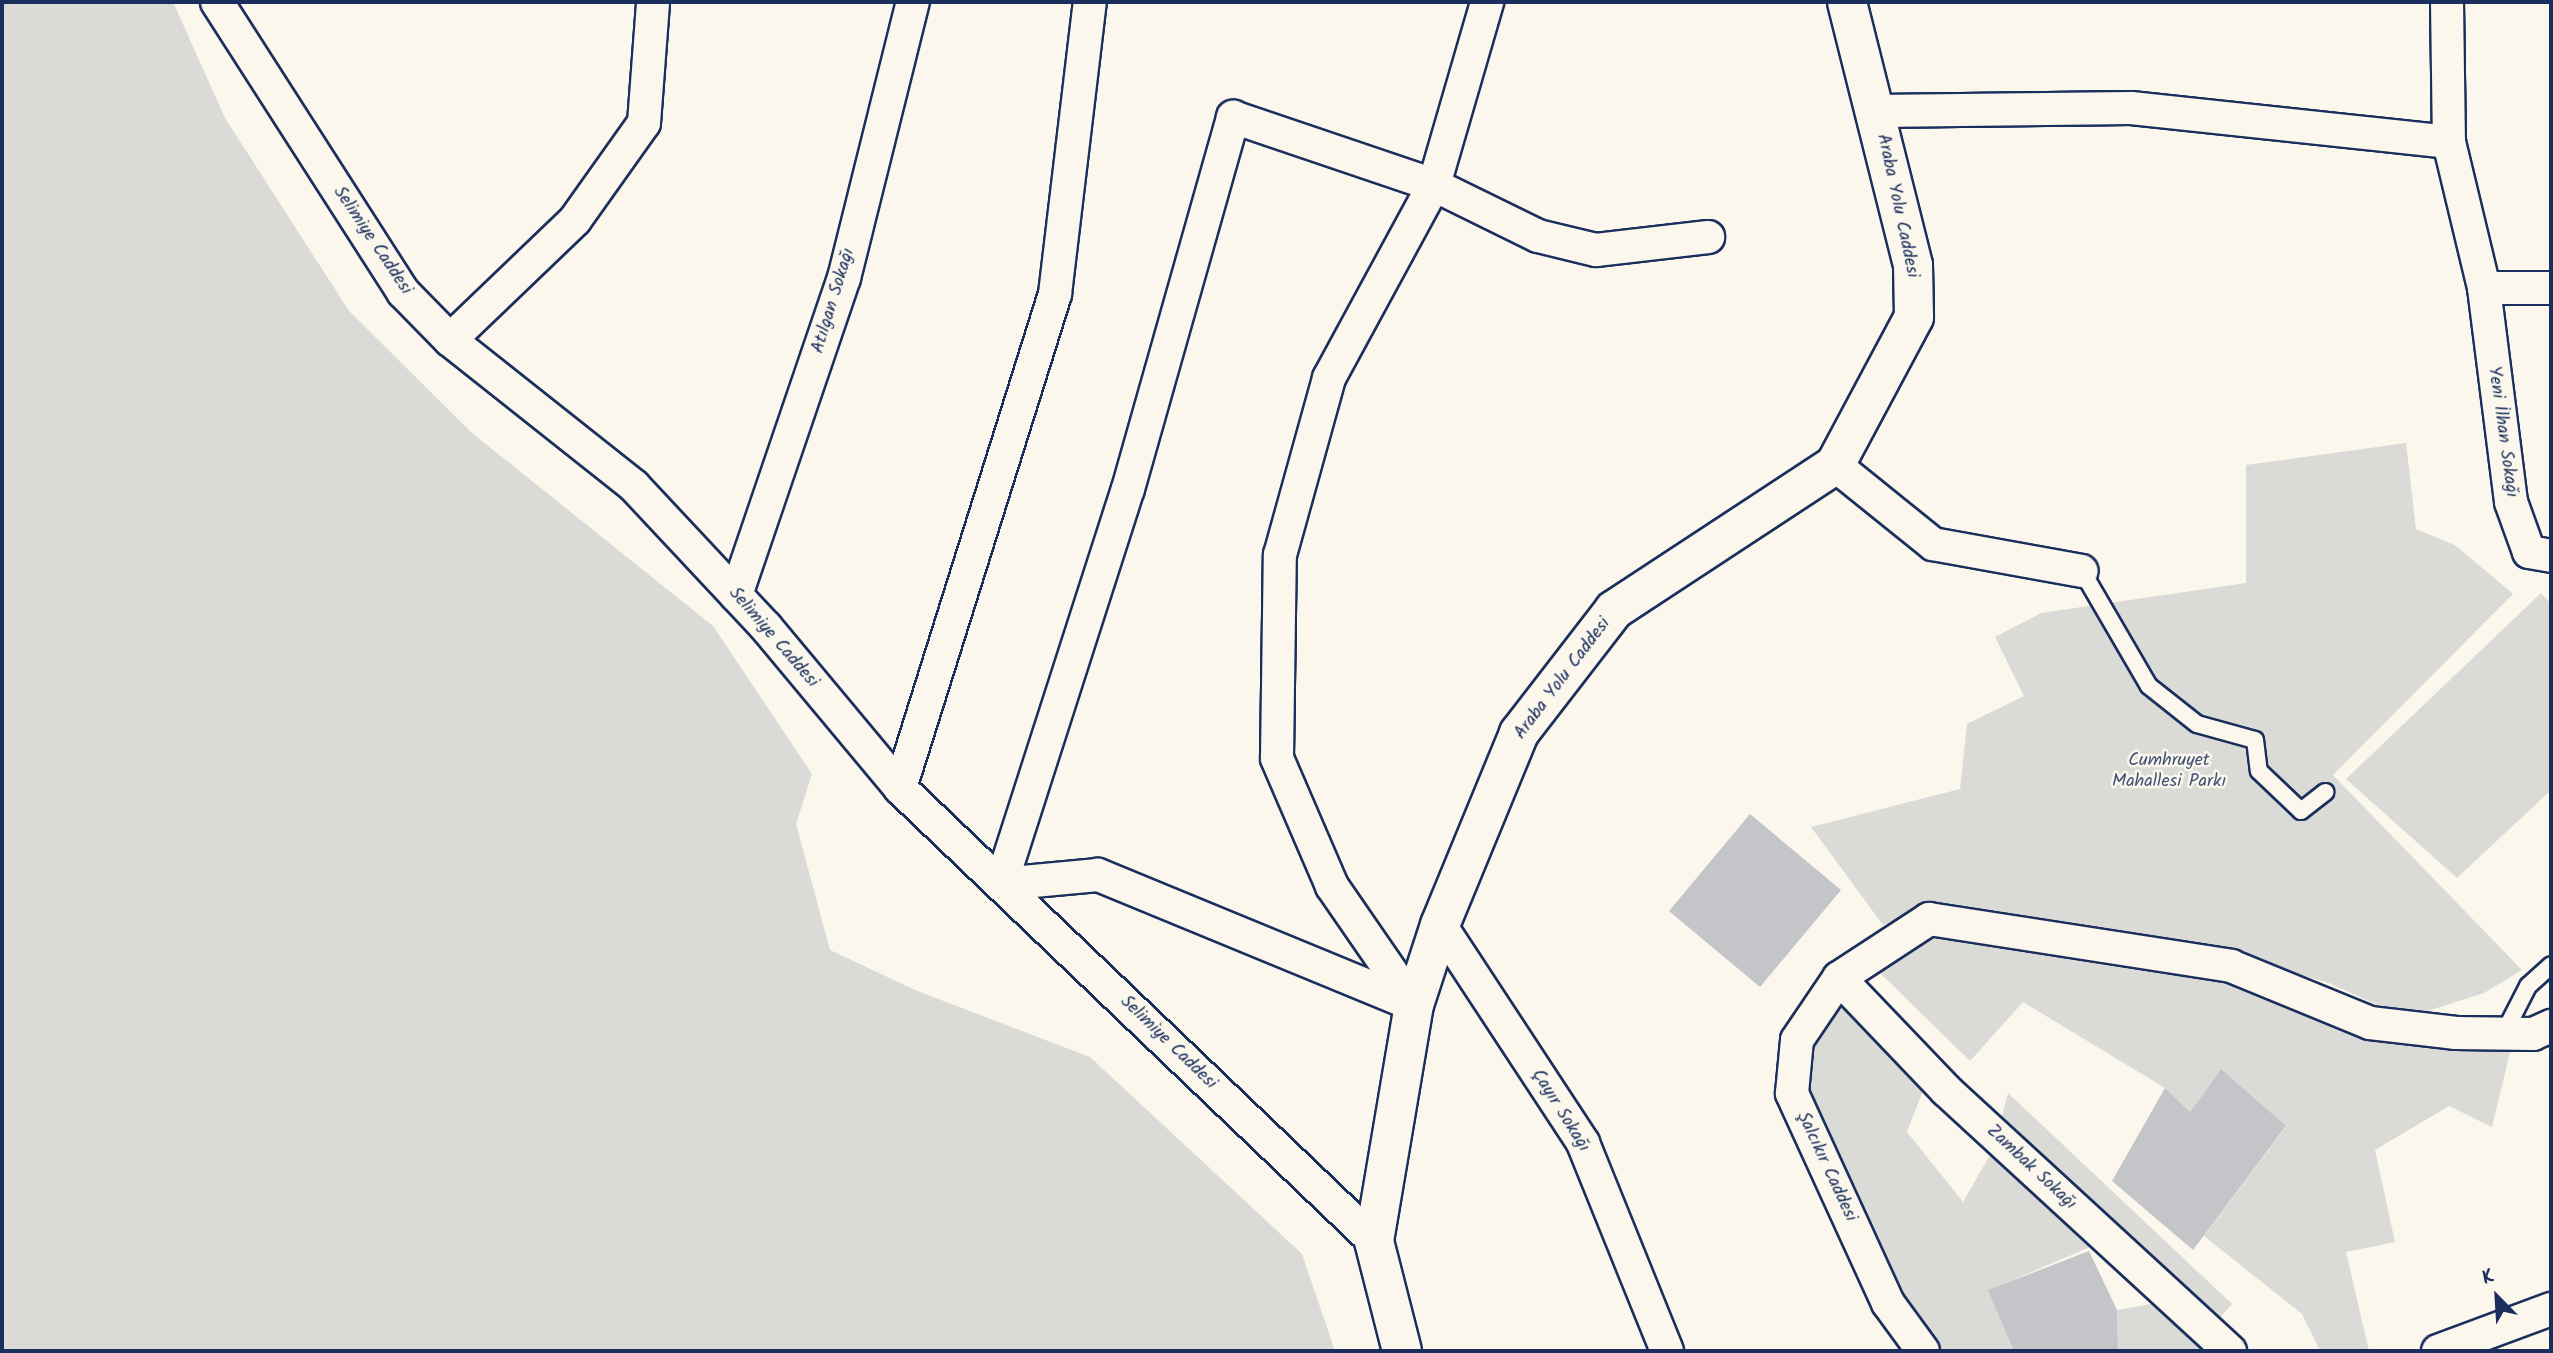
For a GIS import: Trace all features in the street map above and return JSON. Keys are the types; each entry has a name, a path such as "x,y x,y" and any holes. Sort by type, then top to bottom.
{"street":[{"name":"Selimiye Caddesi","path":"217,2 403,292 450,340 634,486 736,595 900,789 1374,1241"},
{"path":"450,340 575,220 644,123 653,2"},
{"name":"Atılgan Sokağı","path":"736,595 844,278 913,2"},
{"path":"900,789 1055,294 1090,2"},
{"name":"Araba Yolu Caddesi","path":"1402,1351 1374,1241 1413,1005 1440,925 1519,733 1614,610 1835,465 1914,317 1913,265 1847,2"},
{"path":"2447,2 2449,142 2484,288 2551,288"},
{"path":"1413,1005 1332,886 1277,758 1280,555 1329,378 1434,185 1484,4"},
{"path":"1876,111 2131,108 2449,142"},
{"path":"1413,1005 1098,875 1001,884 1128,489 1233,117 1434,185 1538,236 1596,250 1708,237"},
{"name":"Yeni İlhan Sokağı","path":"2484,288 2511,502 2529,552 2551,556"},
{"path":"1835,465 1933,544 2082,571"},
{"path":"1839,978 1929,919 2231,966 2370,1023 2456,1033 2533,1034 2551,1026"},
{"name":"Çayır Sokağı","path":"1440,925 1583,1143 1667,1351"},
{"name":"Şalcıkır Caddesi","path":"1839,978 1797,1040 1792,1093 1888,1303 1923,1351"},
{"name":"Zambak Sokağı","path":"1839,978 1947,1090 2230,1351"},
{"path":"2438,1351 2551,1309"}],"lane":[{"path":"2082,571 2149,686 2197,724 2255,740 2259,771 2301,811 2325,792"},
{"path":"2504,1033 2528,986 2551,965"}],"green space":[{"path":"2,2 173,2 225,118 349,311 472,433 713,626 812,774 796,824 830,950 915,990 1090,1057 1302,1254 1335,1351 2,1351"},
{"name":"Cumhruyet Mahallesi Parkı","path":"2406,443 2416,529 2455,545 2513,594 2333,775 2522,970 2484,993 2406,1018 2329,983 2186,942 1940,903 1883,925 1811,827 1960,789 1967,724 2024,696 1995,637 2041,613 2246,583 2246,465"},
{"path":"2541,593 2551,604 2551,790 2457,878 2346,779"},
{"path":"1937,933 2228,977 2512,1044 2492,1127 2449,1106 2375,1150 2395,1242 2346,1252 2369,1351 2320,1351 2302,1314 2204,1236 2286,1127 2221,1069 2190,1112 2165,1088 2023,1002 1970,1061 1878,971"},
{"path":"1841,996 1924,1088 1907,1132 1963,1202 1993,1150 2008,1093 2232,1304 2208,1331 2102,1242 1989,1290 2014,1351 1932,1351 1811,1100 1805,1042"},
{"path":"2168,1301 2218,1351 2118,1351 2117,1310"}],"building":[{"path":"1750,814 1841,890 1760,987 1669,911"},
{"path":"2221,1069 2286,1126 2193,1250 2112,1181 2165,1088 2190,1112"},
{"path":"2089,1251 2117,1310 2118,1351 2014,1351 1988,1290"}]}
